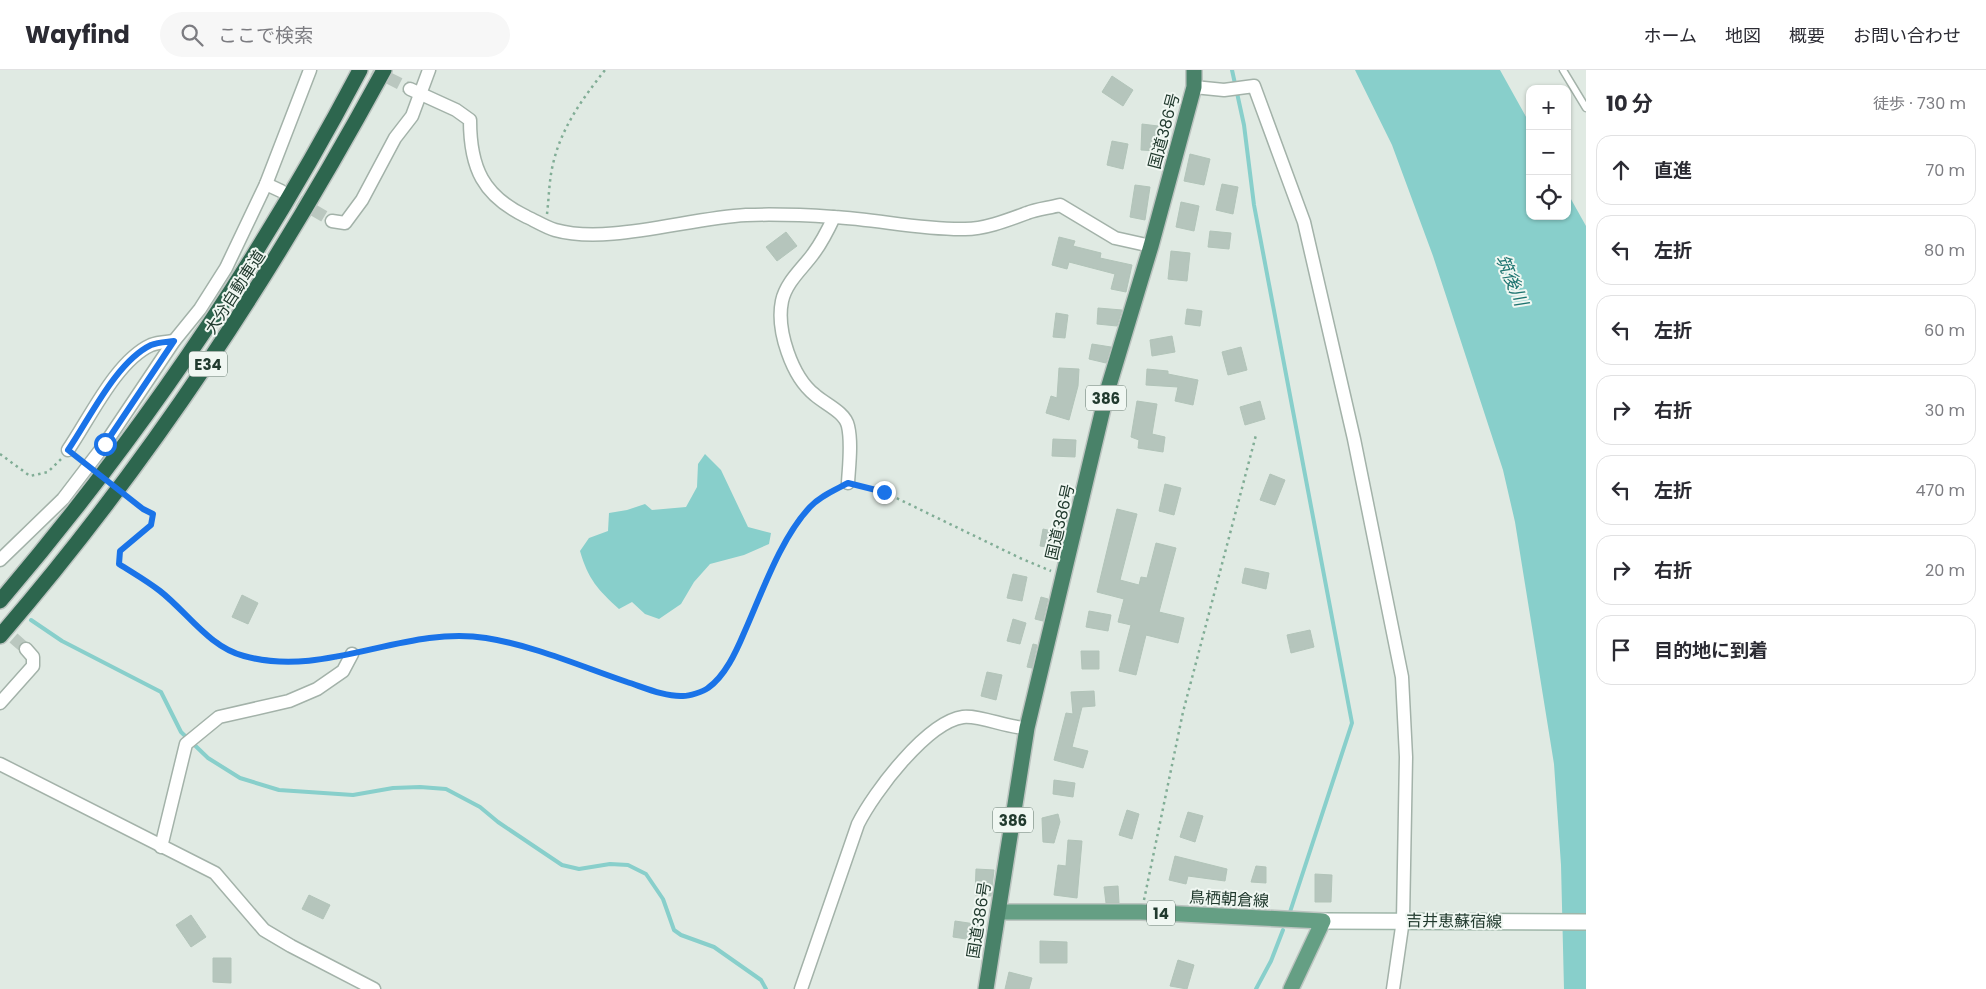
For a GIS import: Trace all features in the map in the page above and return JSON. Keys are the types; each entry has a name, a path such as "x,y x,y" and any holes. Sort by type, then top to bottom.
{"highway":[{"name":"大分自動車道","path":"0,601 141,424 196,344 263,240 324,139 360,70"},
{"name":"大分自動車道","path":"0,636 39,591 165,426 225,340 284,247 384,70"},
{"name":"国道386号","path":"986,989 1027,728 1066,574 1107,392 1151,246 1194,87 1194,70"},
{"path":"0,640 39,591"}],"main road":[{"name":"鳥栖朝倉線","path":"998,912 1141,912 1322,921"},
{"name":"吉井恵蘇宿線","path":"1322,921 1586,922"},
{"path":"1291,989 1322,921"}],"street":[{"path":"0,560 63,499 105,444 174,341 200,309 226,268 266,184 310,70"},
{"path":"332,221 345,223 362,200 395,138 412,116 415,92 429,70"},
{"path":"1194,87 1224,90 1254,86 1304,222 1354,439 1402,677 1405,735 1403,920 1393,989"},
{"path":"415,92 456,110 470,120 470,144 475,165 484,183 496,197 517,212 545,226 580,235 606,234 709,218 746,215 834,217 922,227 967,229 1060,205 1115,238 1151,246"},
{"path":"266,184 281,191"},
{"path":"834,217 825,237 789,284 782,301 781,321 790,359 802,382 813,394 843,416 848,425 848,483"},
{"path":"68,450 128,362 153,344 174,341"},
{"path":"0,702 33,666 33,657 26,648"},
{"path":"161,847 186,744 219,717 289,701 317,690 344,672 352,654"},
{"path":"801,989 858,824 868,804 909,753 946,721 966,716 1027,728"},
{"path":"0,764 215,873 264,930 374,989"}],"lane":[{"path":"1563,70 1586,108"}],"path":[{"path":"545,226 553,164 565,131 581,100 605,70"},
{"path":"1141,912 1183,712 1208,626 1256,435"},
{"path":"0,454 30,476 48,472 68,450 143,509 153,514 151,525 120,551 119,564 161,592 195,625 229,650 243,656 291,662 323,661 414,641 462,636 486,638 526,646 650,690 683,696 706,690 717,680 735,653 776,561 796,526 810,507 821,497 848,483 884,492 1020,558 1056,573 1066,574"}],"water":[{"name":"筑後川","path":"1355,70 1500,70 1526,117 1526,220 1571,220 1571,199 1586,226 1586,989 1564,989 1561,865 1554,764 1515,522 1503,470 1433,256 1392,145"},
{"path":"705,454 721,470 748,527 771,533 769,544 744,555 710,564 694,582 681,604 659,619 645,614 632,602 619,609 605,596 590,577 580,551 589,538 608,531 609,513 645,504 652,510 686,507 697,487 698,464"}],"building":[{"path":"1112,76 1133,90 1123,106 1102,92"},
{"path":"1142,124 1158,126 1157,151 1141,150"},
{"path":"1112,141 1128,144 1123,169 1107,165"},
{"path":"1190,154 1210,159 1204,185 1184,181"},
{"path":"1222,184 1238,187 1233,214 1216,210"},
{"path":"1135,185 1150,187 1145,220 1130,217"},
{"path":"1181,202 1199,206 1194,231 1176,227"},
{"path":"1210,231 1231,233 1229,249 1208,247"},
{"path":"786,232 797,246 777,261 766,247"},
{"path":"1059,237 1075,241 1073,246 1101,253 1100,258 1132,265 1126,292 1111,289 1115,274 1069,262 1067,269 1052,265"},
{"path":"1171,251 1190,253 1187,281 1168,279"},
{"path":"1098,308 1122,310 1117,326 1097,324"},
{"path":"1187,309 1202,311 1200,326 1185,324"},
{"path":"1056,313 1068,315 1065,338 1053,337"},
{"path":"1172,336 1175,352 1152,356 1150,340"},
{"path":"1092,344 1111,347 1106,363 1089,359"},
{"path":"1241,347 1247,370 1228,375 1222,352"},
{"path":"1059,368 1079,369 1078,386 1069,420 1046,413 1051,396 1057,398"},
{"path":"1147,369 1168,371 1168,374 1198,380 1193,405 1175,401 1178,387 1146,385"},
{"path":"1137,401 1157,404 1152,434 1165,437 1163,452 1138,448 1139,440 1131,437"},
{"path":"1260,401 1265,419 1245,425 1240,407"},
{"path":"1053,439 1076,440 1075,457 1052,456"},
{"path":"1270,474 1285,480 1275,505 1260,500"},
{"path":"1165,484 1181,488 1174,515 1159,511"},
{"path":"1062,504 1070,507 1060,549 1040,546 1043,529 1052,531"},
{"path":"1117,509 1137,514 1120,580 1139,585 1141,577 1147,578 1156,543 1176,548 1159,612 1184,618 1178,643 1146,635 1136,675 1119,671 1131,625 1118,622 1124,599 1097,592"},
{"path":"1245,568 1269,573 1266,589 1242,583"},
{"path":"1013,574 1027,577 1022,601 1007,598"},
{"path":"242,595 258,603 248,624 232,617"},
{"path":"1041,597 1048,599 1043,621 1035,619"},
{"path":"1089,611 1111,615 1108,631 1086,627"},
{"path":"1013,619 1026,623 1020,644 1007,641"},
{"path":"1310,630 1314,647 1291,653 1287,635"},
{"path":"1033,644 1037,645 1032,668 1027,667"},
{"path":"1081,651 1099,651 1099,669 1082,669"},
{"path":"987,672 1002,675 996,700 981,696"},
{"path":"1094,691 1095,706 1082,707 1072,747 1088,751 1083,768 1054,760 1066,713 1073,714 1071,692"},
{"path":"1054,780 1075,783 1073,797 1053,794"},
{"path":"1127,810 1139,814 1132,839 1119,835"},
{"path":"1188,812 1203,816 1195,842 1180,837"},
{"path":"1058,814 1060,822 1054,843 1043,842 1042,818"},
{"path":"1068,840 1082,841 1077,898 1054,895 1058,865 1066,866"},
{"path":"1175,856 1227,869 1225,881 1188,876 1186,884 1169,880"},
{"path":"1256,866 1266,867 1266,883 1251,882"},
{"path":"976,869 994,870 991,896 975,895"},
{"path":"1315,874 1332,875 1331,902 1315,902"},
{"path":"1118,886 1119,903 1106,903 1104,887"},
{"path":"309,895 330,905 323,919 302,909"},
{"path":"191,915 206,937 191,947 176,925"},
{"path":"955,921 982,925 980,941 953,937"},
{"path":"1040,941 1067,942 1067,963 1040,963"},
{"path":"213,958 231,958 231,983 213,982"},
{"path":"1178,960 1194,965 1187,989 1170,986"},
{"path":"1009,972 1032,978 1029,989 1005,989"}],"waterway":[{"path":"1232,70 1244,125 1254,205 1352,723 1290,912"},
{"path":"31,620 62,641 161,692 181,732 208,758 240,778 279,790 353,795 393,788 420,787 446,789 480,807 498,822 562,865 579,869 610,864 628,865 646,874 663,899 674,930 681,935 714,947 761,980 766,989"},
{"path":"1256,989 1271,961 1283,930"}],"tunnel":[{"path":"373,70 410,89"},
{"path":"283,192 332,221"},
{"path":"0,626 26,649"}],"route":[{"path":"105,444 174,341 153,344 139,352 128,362 68,450 143,509 153,514 151,525 120,551 119,564 161,592 195,625 229,650 243,656 264,660 291,662 323,661 414,641 462,636 486,638 526,646 650,690 683,696 706,690 717,680 735,653 776,561 796,526 810,507 821,497 848,483 884,492"}]}
